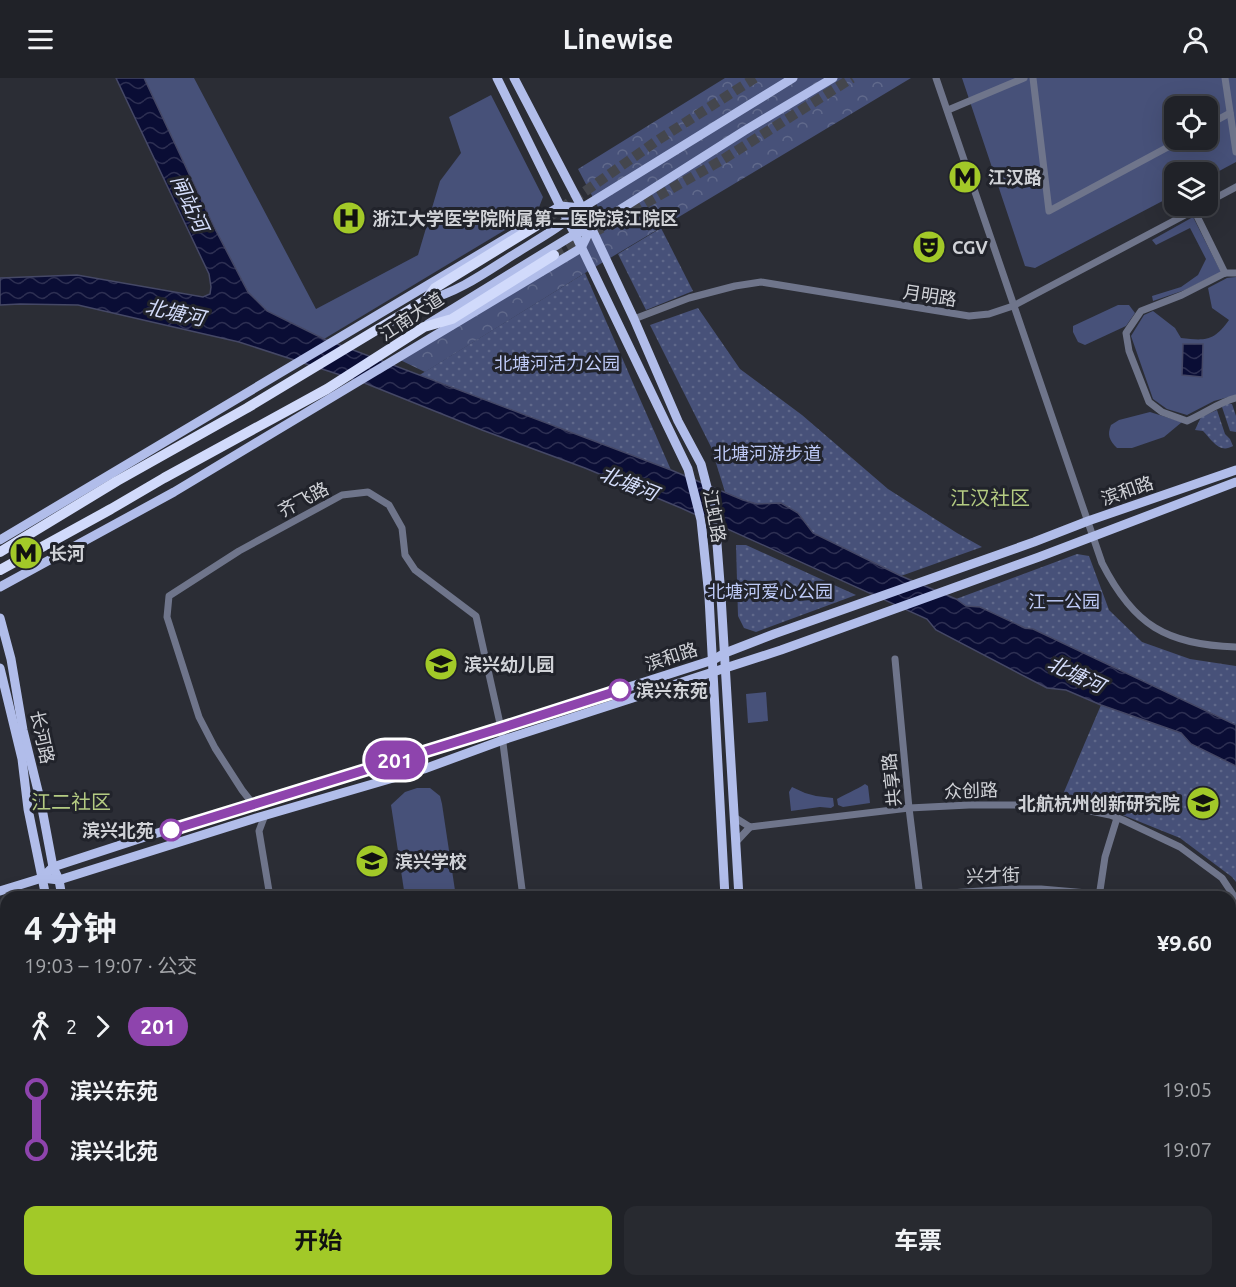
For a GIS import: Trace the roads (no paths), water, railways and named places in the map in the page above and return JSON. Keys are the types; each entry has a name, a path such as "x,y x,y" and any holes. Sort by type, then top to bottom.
{"highway":[{"path":"426,300 435,288 536,226"},
{"path":"424,327 452,319 554,255"},
{"name":"江南大道","path":"0,552 78,500 247,408 426,300"},
{"name":"江南大道","path":"0,570 103,514 173,472 327,389 424,327"}],"main road":[{"name":"江虹路","path":"514,78 582,208 678,421 701,464 715,518 739,891"},
{"name":"江南大道","path":"426,300 441,297 482,274 568,221 582,208 793,78"},
{"name":"江南大道","path":"424,327 575,234 591,228 744,131 833,78"},
{"name":"江虹路","path":"499,82 688,469 701,520 709,597 725,891"},
{"path":"0,540 78,500 238,398 560,206 582,208"},
{"path":"0,587 182,487 581,248 591,228"},
{"name":"滨和路","path":"42,878 53,867 712,660 774,634 1035,542 1088,520 1236,470"},
{"name":"滨和路","path":"0,891 42,878 59,880 245,821 424,769 503,740 781,650 1039,557 1236,482"},
{"path":"103,514 109,528"},
{"name":"长河路","path":"0,618 11,659 23,730 41,803 53,867 61,891"},
{"name":"长河路","path":"0,668 22,759 28,809 45,891"}],"street":[{"path":"499,82 514,78"},
{"path":"936,78 1102,563 1113,585 1128,605 1147,623 1165,633 1185,641 1210,646 1236,647"},
{"path":"948,110 1024,78"},
{"path":"1033,78 1049,211 1164,149"},
{"path":"1225,78 1236,148"},
{"path":"1218,120 1230,113"},
{"path":"1218,197 1236,187"},
{"name":"月明路","path":"634,319 689,298 761,282 969,316 989,314 1013,306 1183,216"},
{"path":"1197,216 1225,273"},
{"path":"1236,273 1225,273 1182,295 1141,311 1125,333 1149,402 1162,412 1187,420 1205,413 1226,400 1236,398"},
{"name":"齐飞路","path":"253,804 215,748 199,717 167,617 169,596 239,551 342,495 368,492 389,505 402,528 405,555 415,570 476,616 501,728 522,891"},
{"name":"共享路","path":"895,659 919,891"},
{"path":"239,808 242,790"},
{"name":"众创路","path":"750,827 909,808 969,805 1061,805 1130,822 1180,847 1222,878 1231,891"},
{"path":"265,815 259,831 269,891"},
{"path":"734,817 750,827 736,842"},
{"path":"1100,891 1105,857 1117,818"},
{"path":"245,821 259,831"},
{"name":"兴才街","path":"999,891 1031,889 1054,891"}],"water":[{"path":"116,78 144,78 214,227 248,292 267,311 324,339 671,470 743,500 757,504 781,503 798,513 813,533 901,576 956,599 966,606 980,607 1025,628 1033,629 1236,725 1236,766 1191,744 1181,733 1066,690 1047,688 936,630 927,619 681,508 585,468 362,382 239,342 78,305 0,305 0,278 77,275 203,297 210,294 209,274"},
{"path":"1183,344 1203,344 1202,377 1182,375"}],"tunnel":[{"path":"536,226 658,140 755,78"},
{"path":"554,255 722,160 852,78"}],"place":[{"name":"江汉路","path":"965,177"},
{"name":"浙江大学医学院附属第二医院滨江院区","path":"349,218"},
{"name":"CGV","path":"929,247"},
{"name":"长河","path":"26,553"},
{"name":"滨兴幼儿园","path":"441,664"},
{"name":"滨兴东苑","path":"620,690"},
{"name":"北航杭州创新研究院","path":"1203,803"},
{"name":"滨兴北苑","path":"171,830"},
{"name":"滨兴学校","path":"372,861"}],"district":[{"name":"江汉社区","path":"990,497"},
{"name":"江二社区","path":"71,801"}],"water label":[{"name":"闸站河","path":"190,203"},
{"name":"北塘河","path":"175,312"},
{"name":"北塘河","path":"629,483"},
{"name":"北塘河","path":"1076,674"}],"park label":[{"name":"北塘河活力公园","path":"557,363"},
{"name":"北塘河游步道","path":"767,453"},
{"name":"北塘河爱心公园","path":"770,591"},
{"name":"江一公园","path":"1064,601"}]}
